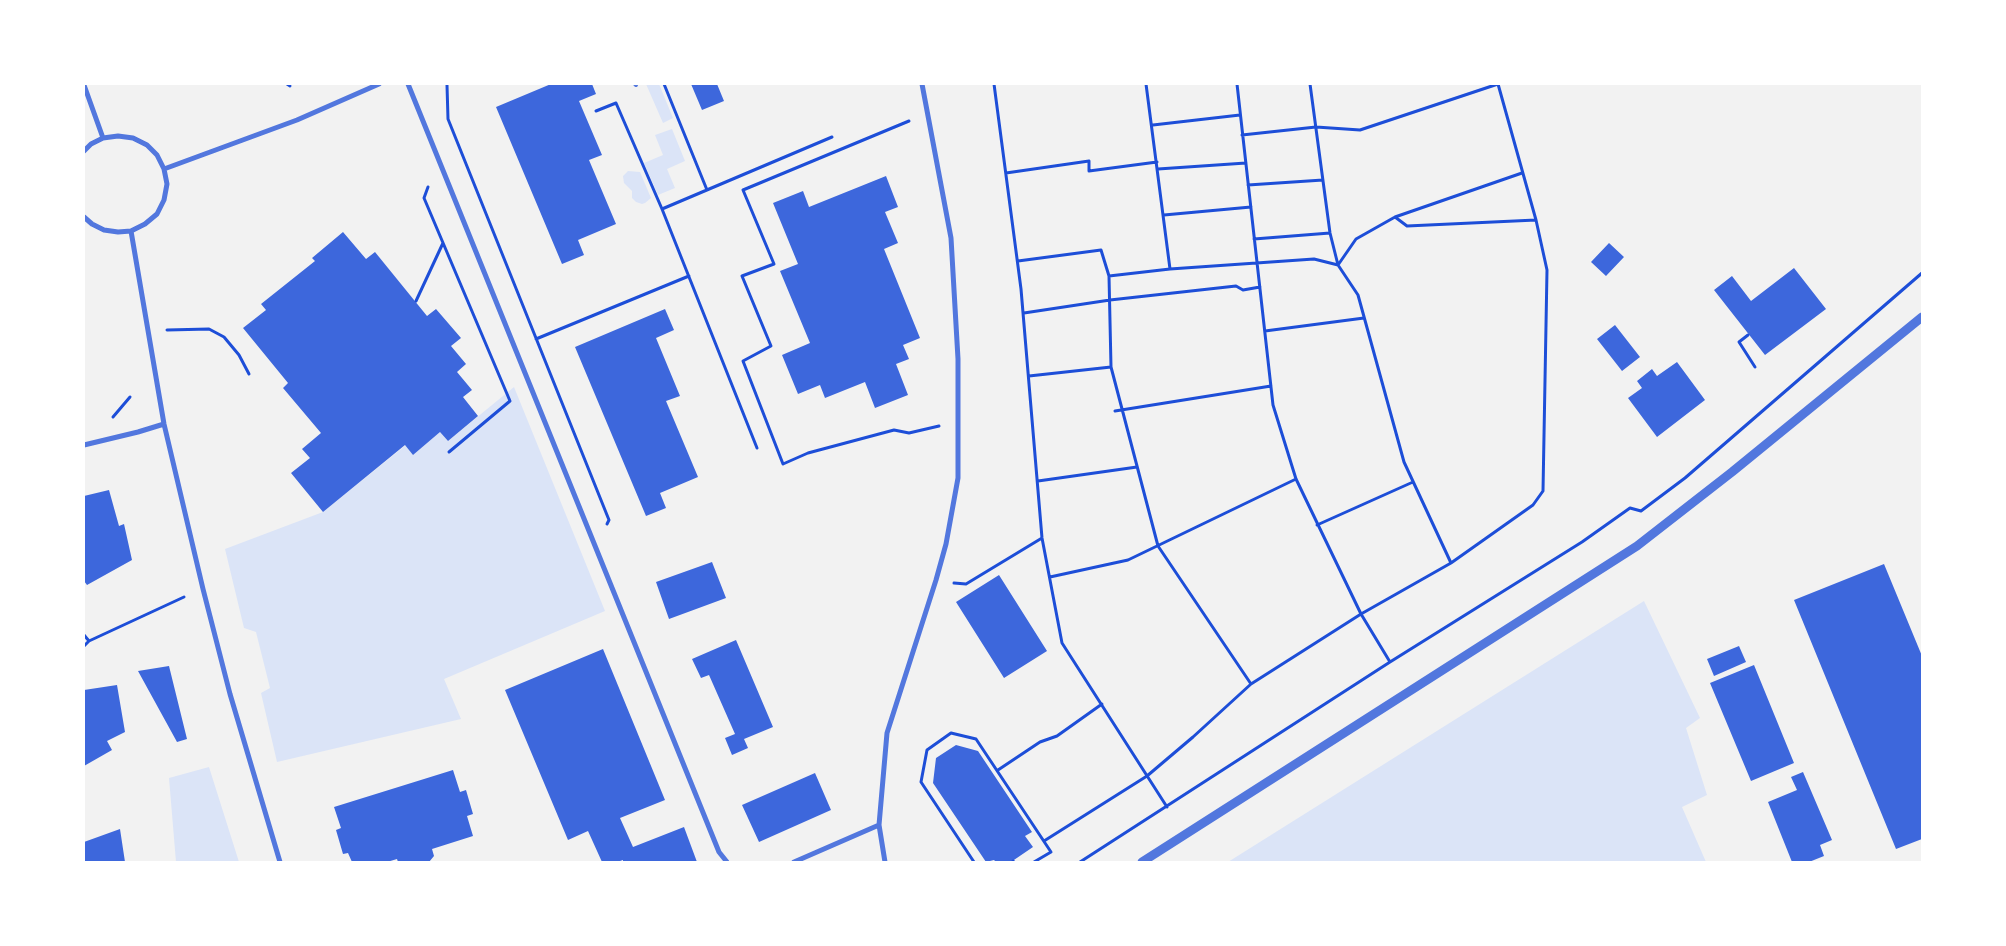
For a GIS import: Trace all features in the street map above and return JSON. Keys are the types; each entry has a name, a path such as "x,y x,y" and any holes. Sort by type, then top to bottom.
{"street":[{"path":"164,169 297,120 379,84"},
{"path":"408,84 719,852 727,862"},
{"path":"885,862 879,825 886,733 936,580 946,544 958,478 958,359 951,238 922,84"},
{"path":"84,85 103,138"},
{"path":"84,151 91,144 103,138 118,136 133,138 146,145 157,156 164,169 167,184 164,200 157,214 145,224 131,231 104,230 92,224 84,217"},
{"path":"131,231 164,424 230,694 280,862"},
{"path":"1142,862 1637,546 1732,472 1922,317"},
{"path":"84,445 164,424"},
{"path":"794,862 879,825"}],"path":[{"path":"664,84 707,190"},
{"path":"994,84 1024,314 1042,538 1062,643 1167,807"},
{"path":"1146,84 1170,270"},
{"path":"1237,84 1273,406 1296,479 1317,525 1361,614 1390,662"},
{"path":"1310,84 1330,234 1338,265 1358,296 1404,462 1451,563"},
{"path":"1044,841 1147,776 1251,684 1361,614 1451,563 1533,505 1544,491 1547,270 1536,220 1498,84 1360,130 1316,128 1242,135"},
{"path":"447,85 448,119 609,520"},
{"path":"596,111 616,103 662,209 757,448"},
{"path":"928,112 743,190 774,264 742,276 771,346 743,361 783,464 808,453 894,430 909,433 958,422"},
{"path":"1152,125 1240,115"},
{"path":"662,209 832,137"},
{"path":"438,158 424,198 510,401 449,452"},
{"path":"1006,173 1088,161 1089,171 1157,162"},
{"path":"1158,169 1246,163"},
{"path":"1338,265 1356,239 1394,217 1522,173"},
{"path":"1248,185 1323,180"},
{"path":"1164,215 1251,207"},
{"path":"1394,217 1407,226 1536,220"},
{"path":"1254,239 1330,234"},
{"path":"416,302 444,242"},
{"path":"1018,261 1101,250 1109,276 1111,367 1158,546 1251,684"},
{"path":"1109,276 1256,262 1314,259 1338,265"},
{"path":"1080,862 1390,662 1582,542 1630,508 1641,511 1684,478 1922,273"},
{"path":"515,348 689,276"},
{"path":"1024,314 1110,300 1236,286 1243,290 1260,287"},
{"path":"1265,331 1364,318"},
{"path":"149,330 209,329 224,337 239,355 249,374"},
{"path":"1748,335 1738,342 1755,367"},
{"path":"1029,376 1111,367"},
{"path":"1115,410 1271,386"},
{"path":"106,420 113,418 130,397"},
{"path":"1038,481 1137,467"},
{"path":"1050,577 1128,560 1296,479"},
{"path":"1317,525 1413,482"},
{"path":"936,580 966,584 1042,538"},
{"path":"84,646 89,641 203,589"},
{"path":"84,635 89,641"},
{"path":"998,770 1040,742 1056,736 1102,704"},
{"path":"974,862 922,782 927,750 951,733 976,738 1044,841 1051,852 1034,862"}],"shaded area":[{"path":"646,84 659,84 673,118 663,123"},
{"path":"672,129 685,161 667,169 675,188 658,195 644,163 663,155 655,135"},
{"path":"628,171 640,172 651,198 645,203 636,202 632,198 632,191 624,183 623,176"},
{"path":"514,387 605,611 444,679 461,719 277,762 261,693 270,688 256,632 244,628 225,549 323,512 406,445 413,455 440,432 448,441"},
{"path":"1644,601 1700,718 1686,728 1707,795 1682,807 1706,862 1228,862"},
{"path":"209,767 239,862 176,862 169,778"}],"building":[{"path":"551,84 592,84 596,94 579,101 602,155 589,160 616,224 578,240 584,255 562,264 496,107"},
{"path":"691,84 717,84 724,101 702,110"},
{"path":"886,176 898,207 885,212 898,243 884,249 920,338 903,345 909,359 896,364 908,395 875,408 865,382 825,398 820,385 798,394 782,355 810,343 780,271 798,264 773,203 803,191 809,207"},
{"path":"343,232 366,259 375,252 427,316 436,309 461,338 451,346 466,364 457,372 472,390 463,397 478,416 448,441 440,432 413,455 405,445 323,512 291,473 310,458 302,449 321,433 283,388 288,383 243,328 266,310 261,304 315,261 312,258"},
{"path":"1609,243 1624,257 1606,276 1591,262"},
{"path":"1794,268 1826,309 1765,355 1714,290 1732,276 1751,301"},
{"path":"665,309 674,330 656,338 680,396 666,401 698,477 660,493 666,508 646,516 575,347"},
{"path":"1615,325 1640,357 1622,371 1597,339"},
{"path":"1677,362 1705,400 1657,437 1628,398 1642,388 1637,381 1652,369 1657,376"},
{"path":"109,490 119,526 124,524 132,560 87,585 84,581 84,496"},
{"path":"712,562 726,598 669,619 656,582"},
{"path":"1884,564 1922,656 1922,839 1896,849 1794,600"},
{"path":"999,575 1047,651 1004,678 956,602"},
{"path":"736,640 773,727 744,739 748,748 732,755 725,738 735,734 709,675 701,678 692,659"},
{"path":"1739,646 1746,662 1714,676 1707,659"},
{"path":"603,649 665,800 620,818 633,847 684,827 697,862 623,862 623,860 602,862 588,831 568,840 505,690"},
{"path":"1754,665 1794,763 1751,781 1710,683"},
{"path":"169,666 187,739 177,742 138,671"},
{"path":"117,685 125,732 107,741 112,750 84,766 84,690"},
{"path":"956,745 978,751 1032,832 1025,836 1033,847 1011,862 996,862 994,860 986,862 933,783 936,758"},
{"path":"453,770 460,792 466,790 473,814 467,816 473,836 432,849 434,856 429,862 398,862 397,859 387,862 352,862 348,853 343,854 336,830 341,828 334,807"},
{"path":"1803,772 1832,840 1820,845 1824,856 1809,862 1792,862 1768,802 1797,790 1791,777"},
{"path":"815,773 831,810 759,842 742,805"},
{"path":"120,829 125,862 84,862 84,842"}]}
